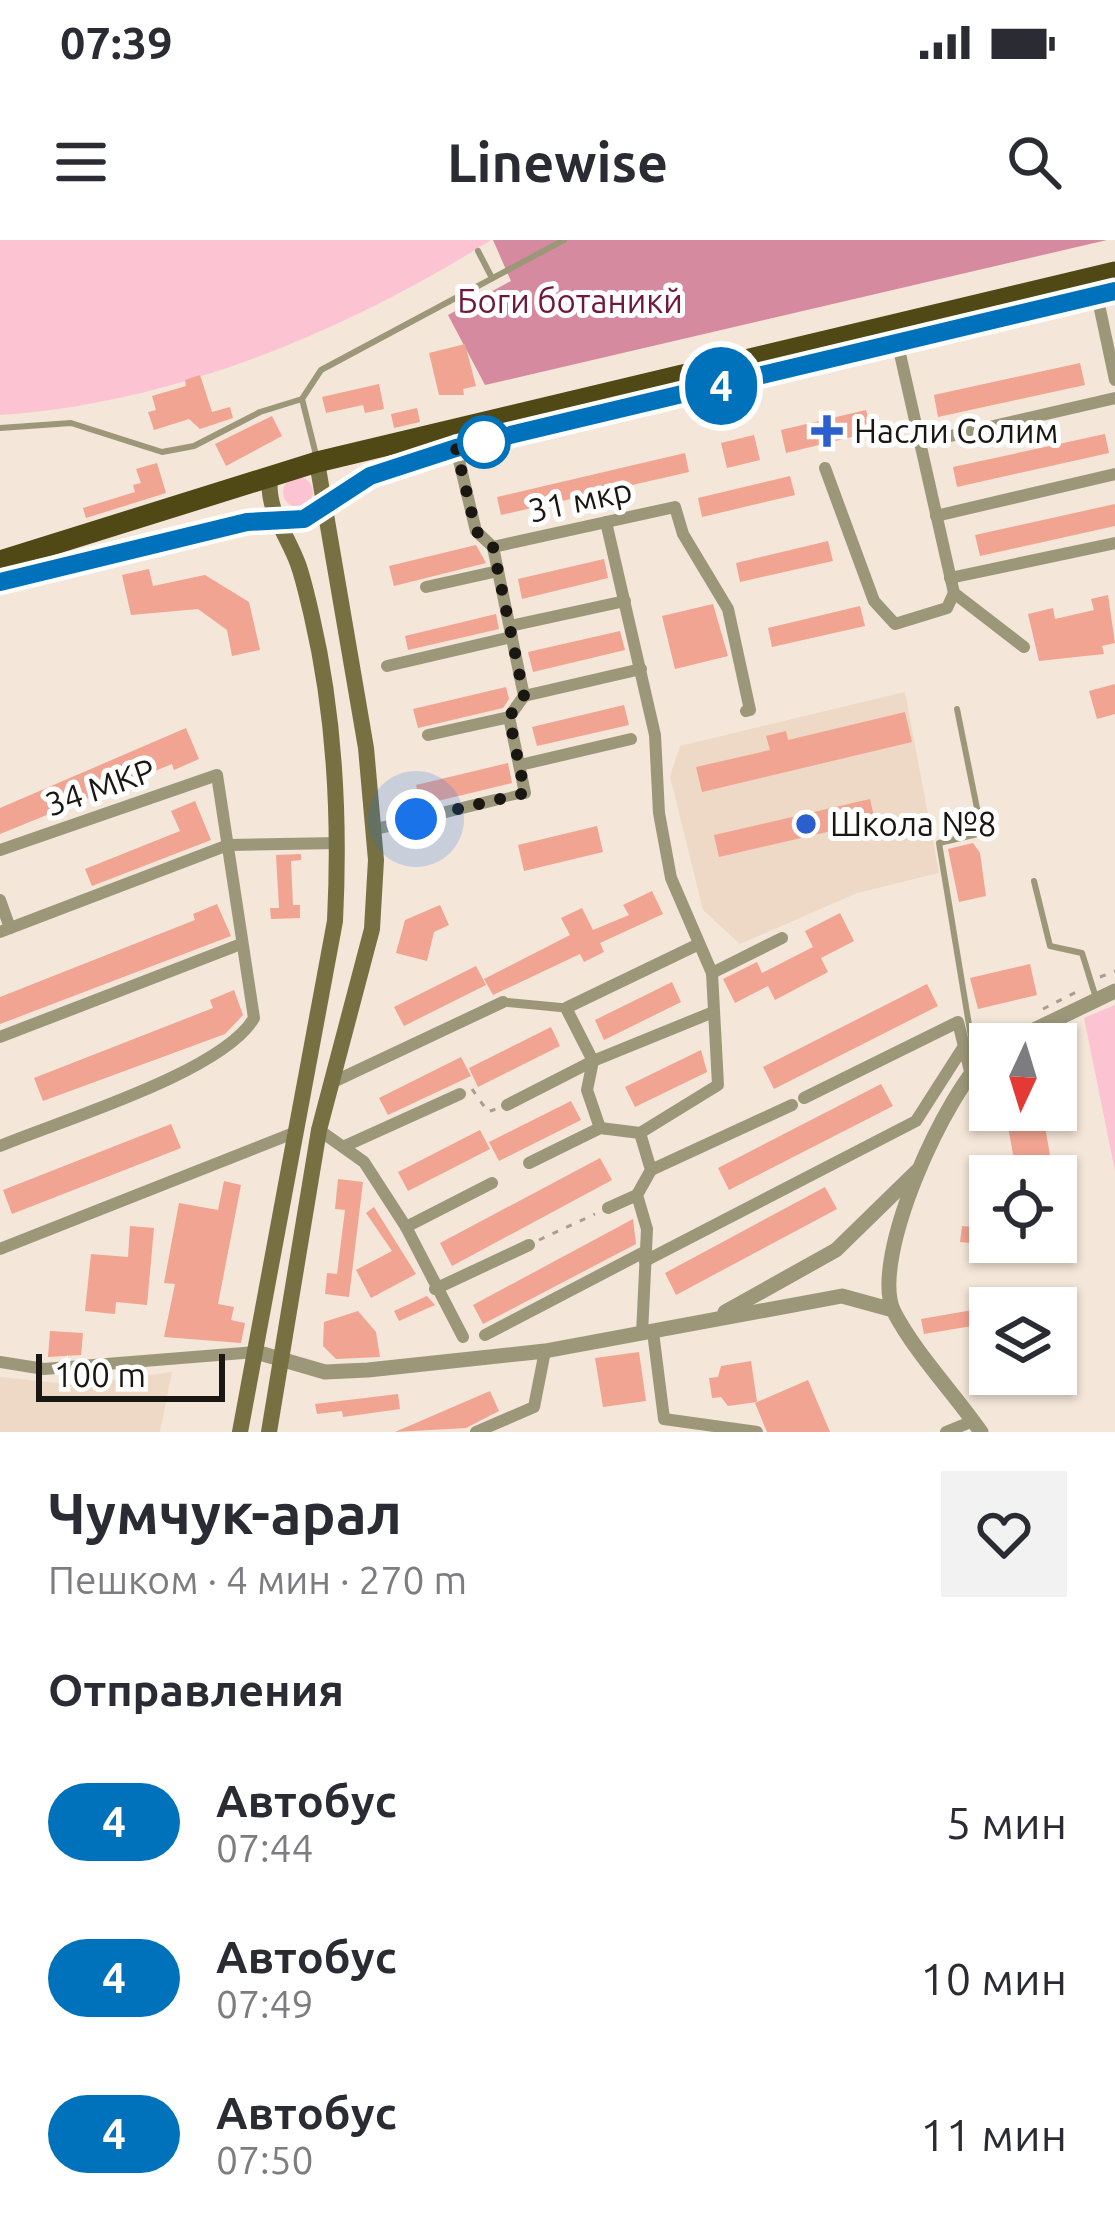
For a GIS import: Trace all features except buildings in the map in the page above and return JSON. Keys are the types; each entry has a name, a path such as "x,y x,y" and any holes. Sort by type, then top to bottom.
{"highway":[{"path":"0,561 317,462 1115,272"},
{"path":"0,582 247,522 304,519 370,476 456,448 1109,295"}],"main road":[{"path":"269,1432 319,1130 372,929 376,829 317,462"},
{"path":"241,1432 291,1135 334,921 338,843 335,780 313,624 299,565 278,521 270,477"}],"street":[{"path":"1109,295 1115,380"},
{"path":"898,344 954,593 1024,647"},
{"path":"920,443 1115,398"},
{"path":"456,448 476,531 493,547 524,696"},
{"path":"825,468 874,601 895,624 946,608 954,593"},
{"path":"936,516 1115,474"},
{"name":"31 мкр","path":"493,547 676,507 683,534 728,609 748,711"},
{"path":"529,1163 600,1128 640,1133 718,1085 712,973 671,878 659,813 656,735 606,522"},
{"path":"950,578 1115,543"},
{"path":"426,587 498,571"},
{"path":"387,666 625,602"},
{"path":"428,735 509,717 524,696 640,669"},
{"path":"376,829 525,793 509,717"},
{"path":"520,765 632,739"},
{"name":"34 МКР","path":"0,850 218,775 229,844"},
{"path":"0,900 5,930 229,844 338,843"},
{"path":"0,1146 209,1060 242,1038 254,1018 229,844"},
{"path":"712,973 782,938"},
{"path":"0,1037 242,944"},
{"path":"330,1083 503,1001 566,1008 699,944"},
{"path":"1047,1023 1115,991"},
{"path":"566,1008 593,1061 587,1090 600,1128"},
{"path":"508,1105 593,1061 711,1013"},
{"path":"608,1208 637,1195 651,1170 958,1022 969,1058"},
{"path":"485,1335 916,1121 964,1046"},
{"path":"946,1432 977,1426 893,1310 889,1264 924,1164 969,1076"},
{"path":"345,1146 460,1094"},
{"path":"319,1130 364,1162 406,1227 463,1337"},
{"path":"640,1133 651,1170"},
{"path":"2,1245 291,1135"},
{"path":"647,1333 727,1312 836,1250 924,1164"},
{"path":"406,1227 492,1183"},
{"path":"637,1195 647,1228 647,1333 664,1419 757,1432"},
{"path":"435,1289 529,1245"},
{"path":"0,1362 44,1369 256,1352 325,1372 545,1351 842,1296 893,1310"},
{"path":"476,1432 534,1407 545,1351"}],"lane":[{"path":"0,428 71,423 162,452 194,446 260,412 302,399 321,370 564,240"},
{"path":"478,251 491,276"},
{"path":"751,379 1109,295"},
{"path":"302,399 317,462"},
{"path":"957,709 982,833 939,843 969,1042"},
{"path":"1034,881 1050,946 1082,953 1096,998"}],"path":[{"path":"460,1094 472,1089 488,1112 508,1105"},
{"path":"529,1245 608,1208"}],"shaded area":[{"path":"0,240 491,240 378,304 256,358 129,396 0,415"},
{"path":"298,477 309,481 313,492 309,503 298,507 287,503 283,492 287,481"},
{"name":"Школа №8","path":"905,692 939,873 857,893 740,944 703,910 670,776 680,746"},
{"path":"1115,1005 1115,1171 1084,1018"},
{"path":"172,1372 160,1432 0,1432 0,1377 78,1385"}],"green space":[{"name":"Боги ботаникй","path":"493,240 1107,240 485,385 448,315 511,281"}],"bus line":[{"name":"4","path":"0,582 247,522 289,523 316,514 370,476 456,448 1115,291"}],"place":[{"name":"Насли Солим","path":"827,431"},
{"name":"Школа №8","path":"806,824"}],"route":[{"path":"416,819 525,793 509,717 524,696 493,547 476,531 456,448 484,442"}]}
